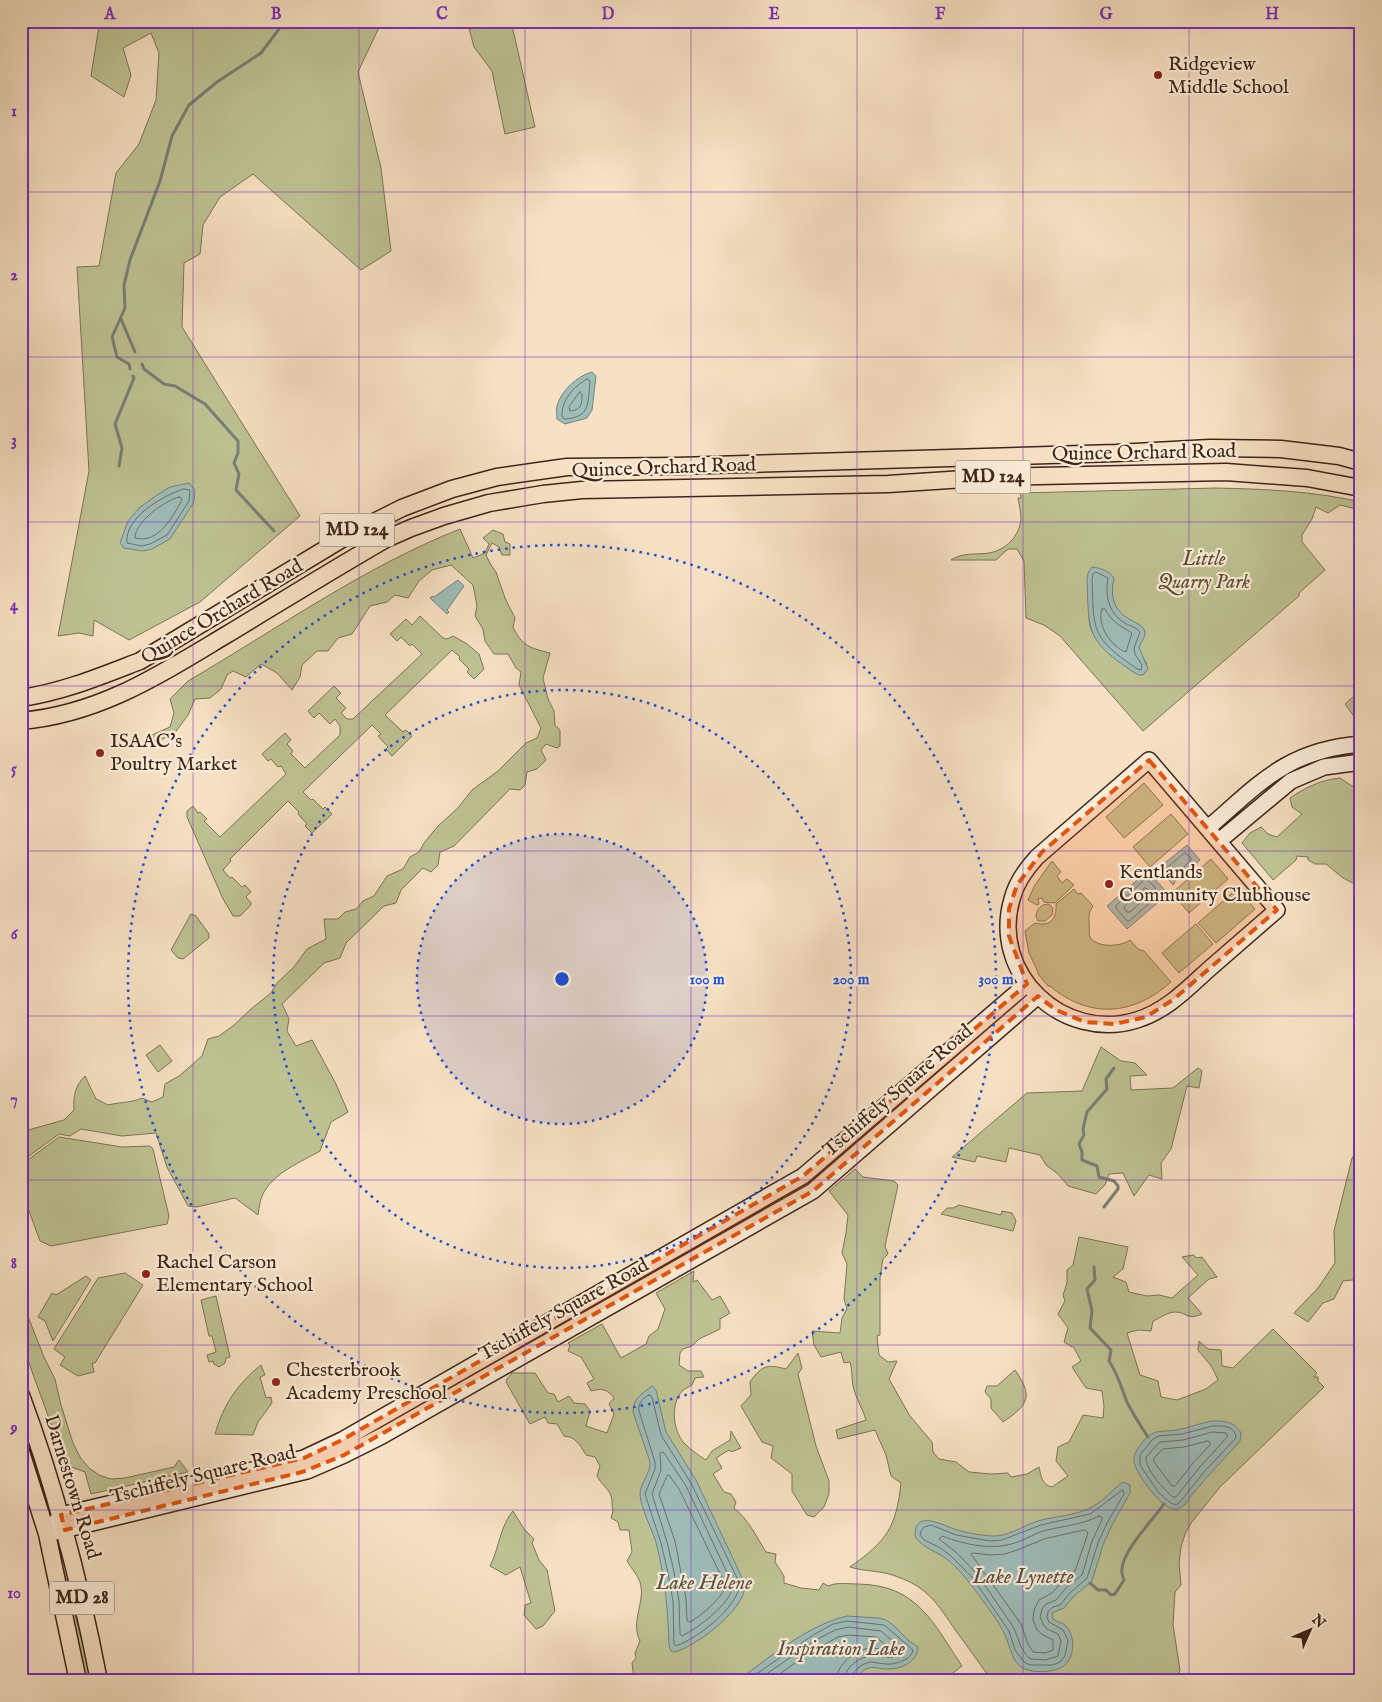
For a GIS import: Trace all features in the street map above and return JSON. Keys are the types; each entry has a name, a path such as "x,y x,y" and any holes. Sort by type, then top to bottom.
{"main road":[{"name":"Quince Orchard Road","path":"21,698 71,687 140,662 375,520 431,496 497,477 567,467 1116,454 1210,448 1280,449 1339,456 1361,462"},
{"name":"Quince Orchard Road","path":"21,721 72,713 125,693 386,540 411,528 444,516 505,500 582,490 888,484 995,477 1226,472 1307,478 1361,488"},
{"name":"Darnestown Road","path":"21,1395 40,1446 63,1523 84,1607 99,1681"},
{"name":"Darnestown Road","path":"21,1452 47,1534 78,1681"}],"street":[{"path":"1208,828 1286,764 1298,758 1327,749 1361,744"},
{"path":"1149,760 1208,828 1277,910 1176,998 1146,1017 1115,1024 1085,1022 1060,1012 1038,996 1027,984 1013,954 1008,926 1012,897 1024,874 1042,852 1149,760"},
{"path":"1219,841 1291,781 1324,767 1361,762"},
{"name":"Tschiffely Square Road","path":"47,1534 63,1523 304,1458 342,1440 803,1176 1027,984"},
{"name":"Tschiffely Square Road","path":"63,1523 307,1471 382,1436 813,1191 1038,996"}],"highlighted area":[{"path":"1149,760 1277,910 1174,999 1146,1017 1115,1024 1085,1022 1056,1010 1038,996 813,1191 344,1455 302,1472 65,1530 61,1515 304,1458 342,1440 803,1176 1027,984 1009,936 1009,909 1017,885 1042,852"}],"green space":[{"path":"136,21 382,21 358,72 381,168 391,251 361,270 253,174 220,197 203,225 200,254 184,263 182,327 300,516 200,602 129,640 94,620 93,636 79,633 58,636 89,471 77,267 99,266 116,173 139,144 156,100 159,53 151,33 123,48 131,75 124,97 91,76 99,26"},
{"path":"467,21 511,21 535,127 505,134 492,71 474,47"},
{"name":"Little Quarry Park","path":"1215,488 1270,490 1343,498 1361,502 1361,510 1340,505 1328,513 1316,507 1312,519 1302,535 1302,542 1325,570 1299,593 1299,596 1143,731 1060,636 1044,625 1026,618 1024,561 1017,549 1008,549 996,560 951,560 965,555 989,553 1001,549 1011,541 1020,525 1021,516 1018,498 1021,498 1020,493","holes":["1113,581 1115,606 1121,614 1145,631 1139,650 1147,665 1146,672 1135,673 1116,659 1104,648 1091,629 1089,601"]},
{"path":"460,529 473,558 485,553 489,544 483,538 493,530 503,534 505,542 510,544 510,555 502,555 499,547 492,543 486,555 496,572 505,598 515,618 513,627 516,633 527,645 550,653 543,678 548,699 554,711 555,725 560,730 560,746 557,748 546,744 541,750 546,760 537,769 527,772 525,785 520,790 510,789 454,846 440,852 438,865 431,872 423,868 401,890 396,903 384,906 346,943 340,958 324,963 282,1004 289,1019 287,1031 296,1046 312,1040 335,1082 348,1112 331,1122 320,1151 289,1168 269,1185 264,1192 258,1215 235,1198 197,1207 188,1206 167,1167 156,1133 122,1136 81,1129 70,1136 59,1134 21,1162 21,1132 64,1120 74,1110 75,1092 85,1076 96,1099 108,1105 142,1098 152,1102 163,1097 165,1084 179,1076 202,1056 208,1039 219,1036 234,1025 271,993 277,983 294,967 307,949 326,939 324,919 338,919 345,912 356,909 363,901 374,896 387,876 403,869 410,857 419,852 438,826 458,808 472,790 498,771 526,743 537,738 541,728 519,685 521,672 516,668 508,654 494,654 485,641 483,629 475,616 477,606 473,585 451,565 432,570 419,581 408,598 395,595 387,602 370,606 352,634 338,638 328,651 317,651 302,665 300,677 292,690 277,673 261,664 246,677 233,671 227,675 221,689 210,698 195,699 188,715 174,734 155,742 152,735 170,727 174,713 170,699 188,681 355,580 424,544"},
{"path":"420,616 443,638 447,639 453,636 467,644 479,654 484,669 474,679 467,672 469,669 459,659 460,657 452,650 385,715 403,732 406,730 412,736 392,756 386,749 388,747 378,736 381,734 372,725 303,792 311,800 313,799 323,809 325,807 332,814 312,833 305,826 307,824 298,814 299,812 288,801 230,859 231,861 223,870 230,878 232,877 242,887 245,885 251,892 246,897 251,905 240,916 233,916 223,899 187,817 187,811 193,806 198,813 200,812 207,819 204,821 220,837 286,774 281,766 278,767 271,759 268,761 262,754 285,733 291,740 287,744 293,751 291,754 305,768 340,735 340,726 335,719 330,724 319,713 314,718 308,711 334,686 341,693 336,698 346,708 341,713 347,719 353,719 422,654 401,637 397,641 390,634 406,619 412,625"},
{"path":"1361,690 1361,733 1357,733 1355,718 1345,704"},
{"path":"1340,778 1352,786 1361,784 1361,887 1343,878 1326,864 1315,864 1308,860 1308,857 1297,856 1296,860 1273,880 1242,843 1250,833 1261,827 1268,834 1277,837 1302,814 1292,807 1290,798 1326,780"},
{"path":"1144,783 1163,805 1124,838 1106,817"},
{"path":"1171,814 1188,834 1150,867 1133,847"},
{"path":"1211,859 1228,879 1189,913 1172,893"},
{"path":"1052,861 1061,872 1057,876 1062,883 1067,879 1074,885 1055,903 1044,902 1042,898 1038,899 1039,904 1037,905 1028,900 1035,885"},
{"path":"1074,889 1078,894 1081,893 1093,906 1089,920 1089,936 1093,941 1103,945 1115,945 1130,940 1138,949 1144,951 1171,982 1142,1002 1111,1009 1095,1008 1080,1004 1048,986 1038,974 1029,953 1025,931 1035,923 1045,924 1052,921 1056,904"},
{"path":"1237,889 1255,909 1216,943 1198,923"},
{"path":"1049,904 1053,908 1052,915 1045,921 1038,921 1036,916 1038,909"},
{"path":"191,914 196,916 209,934 209,938 183,959 178,958 171,950"},
{"path":"1196,924 1213,944 1179,973 1162,953"},
{"path":"160,1045 172,1061 158,1072 146,1055"},
{"path":"1101,1047 1121,1061 1135,1063 1147,1075 1130,1076 1131,1090 1173,1088 1198,1068 1202,1071 1199,1088 1187,1086 1171,1149 1161,1163 1162,1179 1149,1175 1134,1196 1123,1173 1109,1174 1105,1185 1096,1194 1068,1186 1058,1174 1046,1165 1040,1155 1009,1148 1006,1162 977,1156 975,1162 952,1157 1027,1093 1082,1091"},
{"path":"59,1137 122,1147 150,1146 153,1149 169,1216 167,1224 51,1246 40,1241 21,1189 21,1165"},
{"path":"1357,1151 1361,1152 1361,1279 1343,1281 1334,1299 1323,1303 1308,1322 1294,1313 1318,1288 1335,1263 1334,1231 1352,1158"},
{"path":"855,1169 863,1177 894,1181 898,1185 885,1246 888,1254 883,1259 880,1278 880,1335 877,1336 879,1355 888,1362 897,1361 889,1379 910,1416 932,1442 933,1452 939,1459 956,1462 969,1472 1008,1473 1011,1477 1027,1474 1039,1467 1044,1482 1052,1487 1068,1476 1056,1461 1058,1447 1069,1442 1083,1415 1103,1418 1104,1406 1102,1391 1086,1388 1072,1367 1081,1361 1074,1348 1064,1342 1068,1328 1058,1314 1065,1301 1063,1295 1067,1283 1067,1270 1073,1265 1079,1237 1128,1247 1123,1269 1113,1277 1126,1282 1129,1292 1172,1298 1198,1275 1182,1257 1193,1255 1197,1258 1202,1257 1217,1277 1209,1279 1188,1298 1202,1314 1193,1317 1179,1312 1172,1312 1153,1321 1151,1331 1138,1330 1127,1333 1140,1375 1158,1381 1161,1397 1177,1400 1206,1389 1218,1380 1212,1367 1198,1350 1199,1341 1208,1349 1221,1350 1222,1366 1233,1368 1273,1329 1317,1373 1314,1377 1318,1377 1318,1381 1324,1387 1220,1487 1191,1523 1185,1534 1179,1563 1181,1585 1175,1592 1173,1625 1180,1670 1177,1679 1179,1681 992,1681 938,1605 918,1586 892,1575 850,1567 881,1541 887,1532 896,1512 901,1483 891,1476 886,1455 875,1430 838,1439 836,1430 866,1420 854,1390 850,1362 844,1363 841,1352 821,1357 814,1345 812,1331 840,1333 842,1318 847,1309 844,1299 847,1264 842,1253 848,1215 829,1191"},
{"path":"959,1205 1001,1215 1002,1211 1012,1213 1016,1221 1013,1231 941,1214 947,1208"},
{"path":"694,1271 693,1282 697,1280 712,1300 720,1296 730,1313 720,1319 720,1329 699,1339 680,1353 679,1365 688,1371 701,1371 704,1377 695,1378 692,1385 682,1391 678,1397 674,1418 680,1438 689,1448 706,1460 712,1451 730,1440 731,1431 741,1448 731,1452 729,1450 716,1458 722,1468 713,1474 724,1492 731,1494 736,1502 734,1508 748,1523 766,1552 776,1554 775,1562 784,1576 784,1583 801,1588 819,1590 823,1583 828,1586 835,1584 858,1584 879,1586 895,1591 910,1599 932,1621 962,1666 946,1681 634,1680 632,1663 636,1658 635,1653 640,1641 637,1634 637,1619 641,1589 639,1579 627,1561 632,1552 629,1530 620,1530 618,1522 611,1518 613,1511 612,1498 597,1476 600,1466 595,1457 586,1455 577,1442 572,1438 564,1436 557,1424 548,1423 545,1417 530,1424 506,1382 512,1373 535,1373 548,1393 554,1394 558,1402 569,1396 574,1403 585,1404 590,1411 586,1426 607,1433 614,1414 609,1404 614,1398 604,1390 591,1391 587,1383 594,1379 581,1357 568,1351 570,1345 568,1343 602,1324 621,1358 646,1344 649,1336 658,1329 665,1309 656,1293"},
{"path":"125,1273 143,1285 95,1363 92,1363 94,1372 78,1376 60,1365 65,1357 54,1349 98,1278"},
{"path":"86,1276 91,1280 53,1341 45,1321 38,1317 52,1293 56,1295"},
{"path":"216,1296 230,1357 226,1358 225,1363 219,1367 213,1361 209,1362 207,1355 216,1352 212,1336 209,1336 201,1300"},
{"path":"21,1299 44,1357 55,1379 73,1443 80,1457 89,1468 99,1475 111,1479 125,1478 174,1467 179,1460 188,1472 91,1494 85,1472 69,1466 55,1435 21,1341"},
{"path":"798,1353 802,1368 798,1374 816,1446 829,1481 829,1494 824,1507 814,1517 807,1515 792,1491 792,1474 771,1458 773,1446 762,1442 741,1406 751,1395 750,1382 758,1372 769,1366 786,1369"},
{"path":"261,1365 265,1375 260,1377 266,1398 271,1397 272,1403 258,1422 253,1435 215,1434 218,1423 232,1395 245,1379"},
{"path":"1015,1370 1025,1387 1026,1400 1018,1410 1003,1422 991,1408 991,1399 985,1392 987,1386 997,1386"},
{"path":"513,1511 524,1529 534,1539 532,1543 539,1560 547,1570 555,1611 543,1626 536,1629 524,1615 525,1605 531,1603 520,1567 506,1575 490,1566 502,1531"},
{"path":"59,1552 92,1681 84,1681"}],"water":[{"path":"592,372 596,376 592,410 587,418 565,424 557,419 557,406 562,395 570,385"},
{"path":"189,483 195,490 194,502 170,539 152,549 143,551 124,548 120,543 128,521 139,508 170,487"},
{"path":"1092,567 1110,573 1114,578 1112,593 1119,611 1143,628 1145,635 1139,647 1148,669 1143,675 1135,673 1103,649 1094,636 1089,616 1087,580 1088,573"},
{"path":"458,580 464,586 447,610 449,612 447,614 430,598"},
{"path":"1187,845 1200,860 1174,882 1173,885 1157,867 1161,866"},
{"path":"1148,871 1168,894 1127,929 1107,906"},
{"name":"Lake Helene","path":"652,1386 656,1390 666,1432 696,1480 745,1584 741,1599 721,1623 693,1644 675,1652 671,1651 669,1645 666,1595 660,1558 640,1494 650,1462 633,1407 639,1397"},
{"path":"1212,1421 1225,1422 1235,1426 1241,1433 1240,1441 1203,1481 1184,1505 1178,1509 1166,1506 1153,1493 1137,1470 1134,1463 1136,1452 1152,1434"},
{"name":"Lake Lynette","path":"1123,1482 1130,1485 1130,1493 1103,1545 1092,1581 1073,1597 1064,1608 1052,1613 1053,1619 1066,1626 1073,1642 1070,1659 1062,1667 1054,1670 1036,1672 1022,1668 1012,1655 1000,1625 967,1580 949,1561 925,1546 915,1536 919,1523 924,1521 931,1521 974,1534 1003,1535 1038,1521 1078,1513 1090,1508 1099,1503"},
{"name":"Inspiration Lake","path":"847,1616 886,1620 918,1647 915,1656 899,1668 867,1669 860,1673 853,1681 737,1681 804,1634 832,1620"}],"waterway":[{"path":"130,369 129,364 117,357 112,337 125,308 124,285 130,260 160,181 172,136 189,105 217,82 261,53 285,21"},
{"path":"121,319 135,352"},
{"path":"142,364 144,369 164,384 175,386 205,404 238,441 238,453 234,463 239,474 236,490 274,531"},
{"path":"119,466 122,448 115,424 134,378 133,376"},
{"path":"1104,1207 1118,1189 1118,1186 1114,1181 1099,1177 1097,1166 1082,1160 1079,1144 1084,1135 1083,1129 1087,1112 1107,1089 1106,1079 1114,1068"},
{"path":"1094,1267 1095,1280 1087,1289 1092,1311 1090,1328 1111,1350 1109,1361 1127,1402 1148,1437"},
{"path":"1090,1583 1098,1590 1106,1590 1111,1595 1115,1594 1124,1580 1122,1570 1127,1553 1164,1504"}],"place":[{"name":"Ridgeview Middle School","path":"1158,75"},
{"name":"ISAAC's Poultry Market","path":"100,753"},
{"name":"Kentlands Community Clubhouse","path":"1109,884"},
{"name":"Rachel Carson Elementary School","path":"146,1274"},
{"name":"Chesterbrook Academy Preschool","path":"276,1382"}]}
